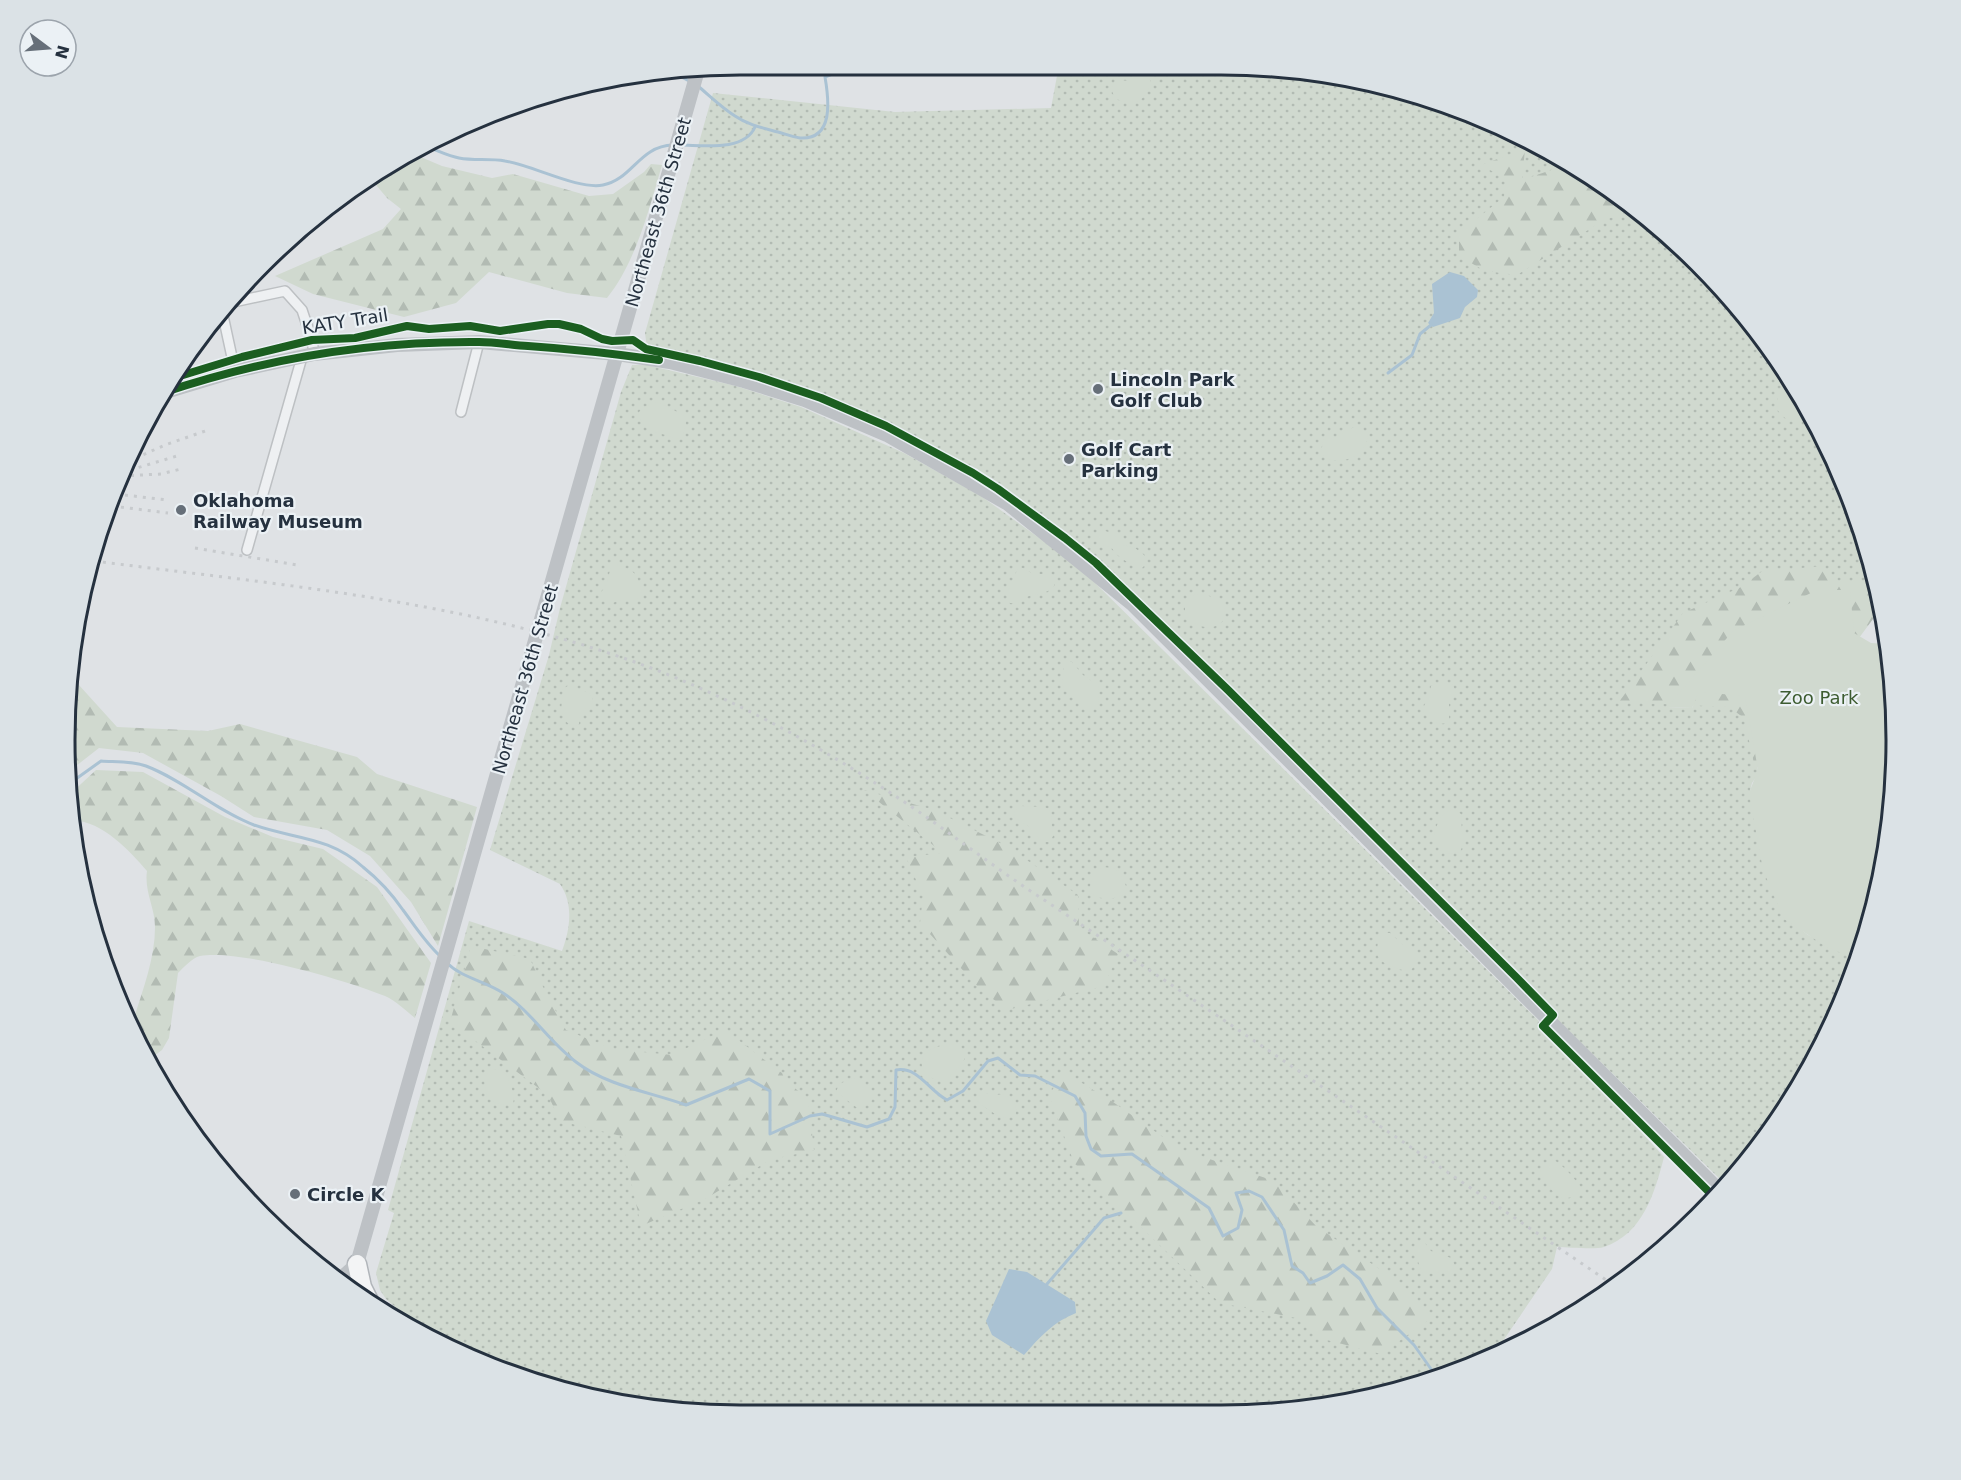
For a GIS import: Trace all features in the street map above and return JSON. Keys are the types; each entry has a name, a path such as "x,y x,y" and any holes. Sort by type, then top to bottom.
{"highway":[{"path":"357,1264 362,1287"}],"street":[{"name":"Northeast 36th Street","path":"352,1280 696,76"},
{"path":"242,300 285,291 302,310 312,340 247,550"},
{"path":"224,321 235,371"},
{"path":"461,412 479,342"},
{"path":"176,389 235,371 308,356 397,345 479,342 617,354 670,362 805,400 887,435 1008,504 1131,604 1714,1185"},
{"path":"345,1275 357,1264"}],"green space":[{"path":"1057,75 1221,75 1264,76 1351,88 1435,110 1515,144 1554,164 1626,212 1691,270 1721,302 1749,335 1774,371 1797,408 1835,486 1851,526 1872,607 1850,590 1668,707 1692,708 1699,692 1745,695 1758,770 1761,770 1752,783 1750,791 1786,918 1808,935 1851,954 1817,1034 1797,1072 1749,1145 1720,1179 1511,974 1381,839 1097,562 1065,536 991,485 859,414 796,388 682,355 647,348 645,333 713,93 895,112 1051,108"},
{"path":"1140,75 1147,75 1151,83 1146,94 1139,101 1131,103 1117,99 1112,87 1116,80 1131,81"},
{"path":"1525,149 1522,180 1559,167 1627,212 1604,220 1517,275 1485,271 1459,256 1459,233 1504,197 1506,179 1481,165"},
{"path":"421,157 442,166 492,178 513,174 589,196 613,194 644,172 651,164 662,165 634,252 607,298 567,293 489,272 456,303 404,317 313,294 275,276 383,229 401,209 387,198 375,184"},
{"path":"632,365 647,365 736,386 801,407 904,453 981,496 1088,576 1544,1026 1664,1157 1651,1197 1638,1222 1617,1241 1604,1247 1557,1247 1552,1269 1502,1342 1435,1370 1393,1382 1351,1392 1264,1404 697,1404 610,1392 526,1370 446,1336 403,1313 386,1299 380,1290 376,1273 394,1213 388,1210 469,921 562,951 567,934 569,908 560,884 490,850 549,655 560,608 621,392"},
{"path":"1785,388 1802,417 1792,420 1780,414 1777,409 1778,394"},
{"path":"654,402 665,405 684,416 686,422 683,437 676,439 645,427 638,414 641,409"},
{"path":"1354,427 1361,427 1368,435 1366,443 1357,455 1335,460 1321,454 1323,440 1336,437"},
{"path":"1101,530 1111,533 1123,545 1135,548 1144,555 1144,566 1137,569 1120,557 1111,547 1100,545 1094,539"},
{"path":"615,564 636,575 642,592 637,599 623,599 610,604 602,599 602,591 607,583 611,566"},
{"path":"1822,566 1832,580 1867,584 1874,617 1765,765 1755,768 1744,718 1729,707 1619,702 1683,613 1741,587 1761,572"},
{"path":"1018,568 1023,568 1033,574 1052,574 1054,586 1045,592 1026,597 1018,604 1010,603 1007,600 1007,593"},
{"name":"Zoo Park","path":"1817,590 1850,590 1854,633 1871,643 1878,643 1885,697 1885,783 1873,870 1850,957 1825,946 1784,919 1763,870 1749,793 1758,770 1745,696 1699,692 1692,708 1667,707 1733,631"},
{"path":"1208,595 1224,607 1225,618 1221,623 1205,627 1194,623 1185,615 1185,601 1190,596"},
{"path":"1072,662 1083,675 1099,686 1098,705 1092,711 1087,710 1064,690 1062,682 1064,667"},
{"path":"1440,682 1453,685 1456,693 1449,704 1449,719 1442,724 1433,721 1423,712 1431,686"},
{"path":"77,684 117,727 208,731 240,724 357,757 377,774 477,807 438,946 411,902 370,856 327,830 254,817 143,753 99,748 76,766"},
{"path":"569,685 589,693 593,699 592,703 580,714 579,724 574,727 565,720 562,711 563,689"},
{"path":"96,770 143,772 225,817 273,837 323,849 377,887 431,963 415,1018 385,996 319,974 240,957 200,956 178,973 169,1038 162,1050 155,1055 135,1015 153,951 155,927 147,886 147,871 124,846 105,831 80,821 77,788"},
{"path":"864,790 934,810 1006,846 1078,895 1079,928 1118,954 1104,986 1007,1010 979,988 920,923 923,896 906,857 943,853"},
{"path":"1021,806 1049,809 1054,834 1050,842 1042,842 1027,825 1015,818 1014,812"},
{"path":"1454,809 1461,814 1465,840 1460,852 1447,854 1441,851 1434,836 1442,816"},
{"path":"1103,867 1119,871 1126,886 1126,893 1107,899 1090,892 1093,878"},
{"path":"1383,933 1390,933 1418,959 1410,971 1393,967 1379,958 1378,938"},
{"path":"471,946 530,959 566,1030 613,1049 672,1055 725,1030 782,1073 785,1080 808,1099 814,1150 770,1160 705,1199 641,1226 621,1136 560,1121 548,1095 450,1022"},
{"path":"952,1044 962,1048 964,1060 947,1079 937,1080 930,1077 922,1066 922,1059 927,1052 936,1047"},
{"path":"493,1069 501,1071 508,1078 514,1096 513,1103 499,1104 487,1097 484,1079"},
{"path":"1064,1072 1113,1102 1180,1149 1274,1181 1316,1226 1397,1281 1433,1317 1381,1354 1319,1338 1296,1318 1220,1303 1074,1163 1049,1095"},
{"path":"853,1078 862,1080 873,1094 871,1102 860,1110 836,1092 839,1084"},
{"path":"980,1094 1004,1094 1010,1098 1015,1106 1015,1116 1001,1118 980,1104 977,1100"},
{"path":"1551,1159 1564,1167 1582,1189 1577,1196 1563,1199 1546,1183 1540,1171 1542,1165"},
{"path":"1421,1241 1431,1251 1451,1258 1454,1264 1451,1271 1422,1272 1414,1251"}],"water":[{"path":"1450,272 1464,276 1478,290 1477,297 1465,307 1460,318 1433,327 1428,323 1434,313 1432,284"},
{"path":"1009,1269 1027,1272 1075,1302 1076,1313 1054,1325 1024,1355 992,1335 986,1321"}],"waterway":[{"path":"699,87 726,110 745,122 795,137 811,137 819,133 827,117 828,97 825,77 830,75"},
{"path":"683,78 691,82"},
{"path":"680,145 732,144 750,135 755,127"},
{"path":"434,150 459,158 516,163 568,181 593,186 613,182 652,151 673,145"},
{"path":"1388,373 1412,355 1420,334 1431,325"},
{"path":"76,779 101,761 141,764 174,779 240,819 268,830 337,849 363,867 384,887 440,956"},
{"path":"447,963 513,1000 566,1054 588,1070 615,1083 686,1105 749,1079 770,1091 770,1134 810,1116 822,1114 867,1127 889,1119 895,1107 896,1070 904,1070 917,1075 947,1100 963,1091 988,1061 998,1058 1020,1075 1035,1076 1075,1096 1085,1113 1086,1136 1091,1149 1101,1156 1132,1154 1209,1208 1223,1236 1238,1228 1242,1210 1236,1193 1249,1191 1262,1197 1284,1230 1292,1266 1303,1273 1310,1283 1327,1276 1343,1265 1360,1279 1377,1308 1414,1345 1432,1371"},
{"path":"1047,1284 1104,1218 1121,1213"}],"railway":[{"path":"139,457 208,430"},
{"path":"134,469 177,456"},
{"path":"131,476 161,474 181,469"},
{"path":"122,495 167,500"},
{"path":"118,507 168,513"},
{"path":"195,548 297,565"},
{"path":"100,562 376,598 515,626 584,645 651,668 752,712 816,747 909,805 1029,890 1607,1281"}],"cycle path":[{"name":"KATY Trail","path":"185,374 242,357 312,340 355,338 407,326 429,329 470,326 500,331 559,324 581,329 602,339 633,340 646,349 759,377 821,398 886,426 998,489 1096,563 1228,690 1516,977 1553,1015 1543,1026 1708,1191"},
{"path":"176,389 239,371 318,354 398,345 491,342 659,360"}],"place":[{"name":"Lincoln Park Golf Club","path":"1098,389"},
{"name":"Golf Cart Parking","path":"1069,459"},
{"name":"Oklahoma Railway Museum","path":"181,510"},
{"name":"Circle K","path":"295,1194"}]}
